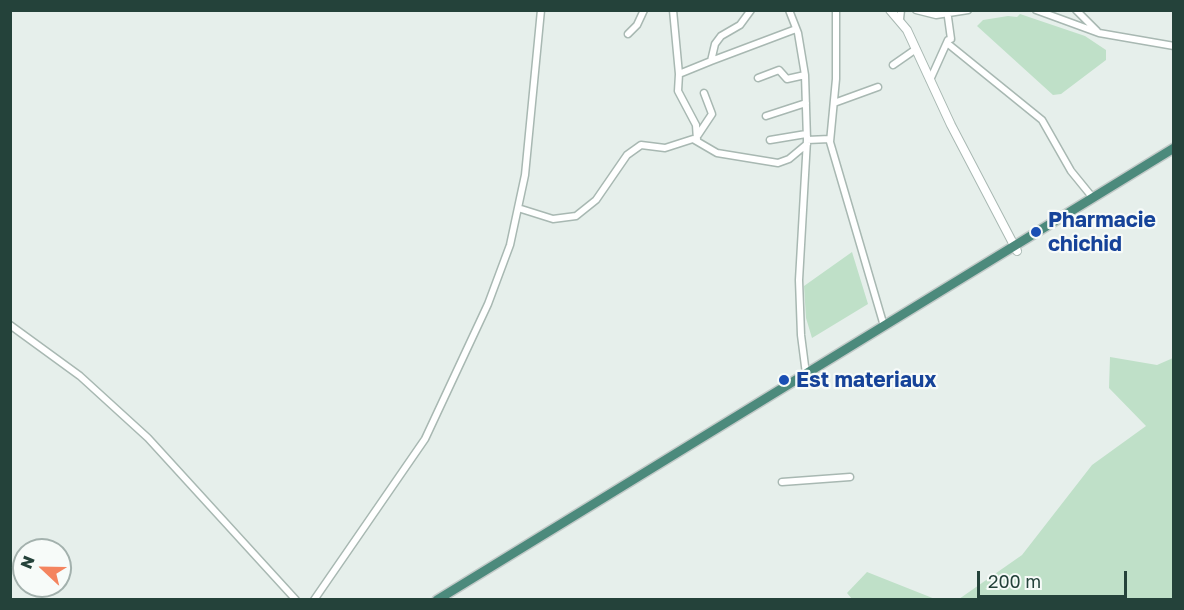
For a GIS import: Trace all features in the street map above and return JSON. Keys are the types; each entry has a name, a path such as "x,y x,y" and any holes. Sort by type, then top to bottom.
{"highway":[{"path":"448,600 1015,249 1173,148"},
{"path":"437,600 884,326 1173,155"}],"street":[{"path":"314,600 431,429 488,304 510,245 518,208 533,106 541,10"},
{"path":"628,34 637,25 644,10"},
{"path":"673,10 680,97 696,125 697,138 717,153 778,163 789,159 807,139"},
{"path":"711,61 715,44 721,36 740,25 751,10"},
{"path":"789,10 796,29 805,75 807,139 799,280 801,335 806,374"},
{"path":"836,10 834,103 830,139 836,168 884,326"},
{"path":"890,10 900,15 930,81 1015,249"},
{"path":"916,10 936,15 968,10"},
{"path":"1036,10 1099,33 1173,46"},
{"path":"1076,10 1099,33"},
{"path":"930,81 952,37 948,12"},
{"path":"679,74 796,29"},
{"path":"947,43 1042,120 1071,171 1093,198"},
{"path":"893,65 916,49"},
{"path":"758,78 779,70 787,79 805,75"},
{"path":"834,103 878,87"},
{"path":"518,208 546,218 570,219 596,200 627,155 639,146 661,149 697,138 712,114 704,93"},
{"path":"766,116 806,103"},
{"path":"770,140 830,139"},
{"path":"10,325 80,375 148,438 296,600"},
{"path":"782,482 850,477"}],"green space":[{"path":"1020,14 1085,36 1106,50 1106,60 1061,94 1053,95 977,26 983,20 1017,17"},
{"path":"852,252 868,304 812,338 806,318 804,286"},
{"path":"1110,357 1157,365 1173,358 1173,599 959,599 1022,555 1092,465 1146,426 1109,388"},
{"path":"867,572 935,599 852,599 847,593"}],"place":[{"name":"Pharmacie chichid","path":"1036,232"},
{"name":"Est materiaux","path":"784,380"}]}
